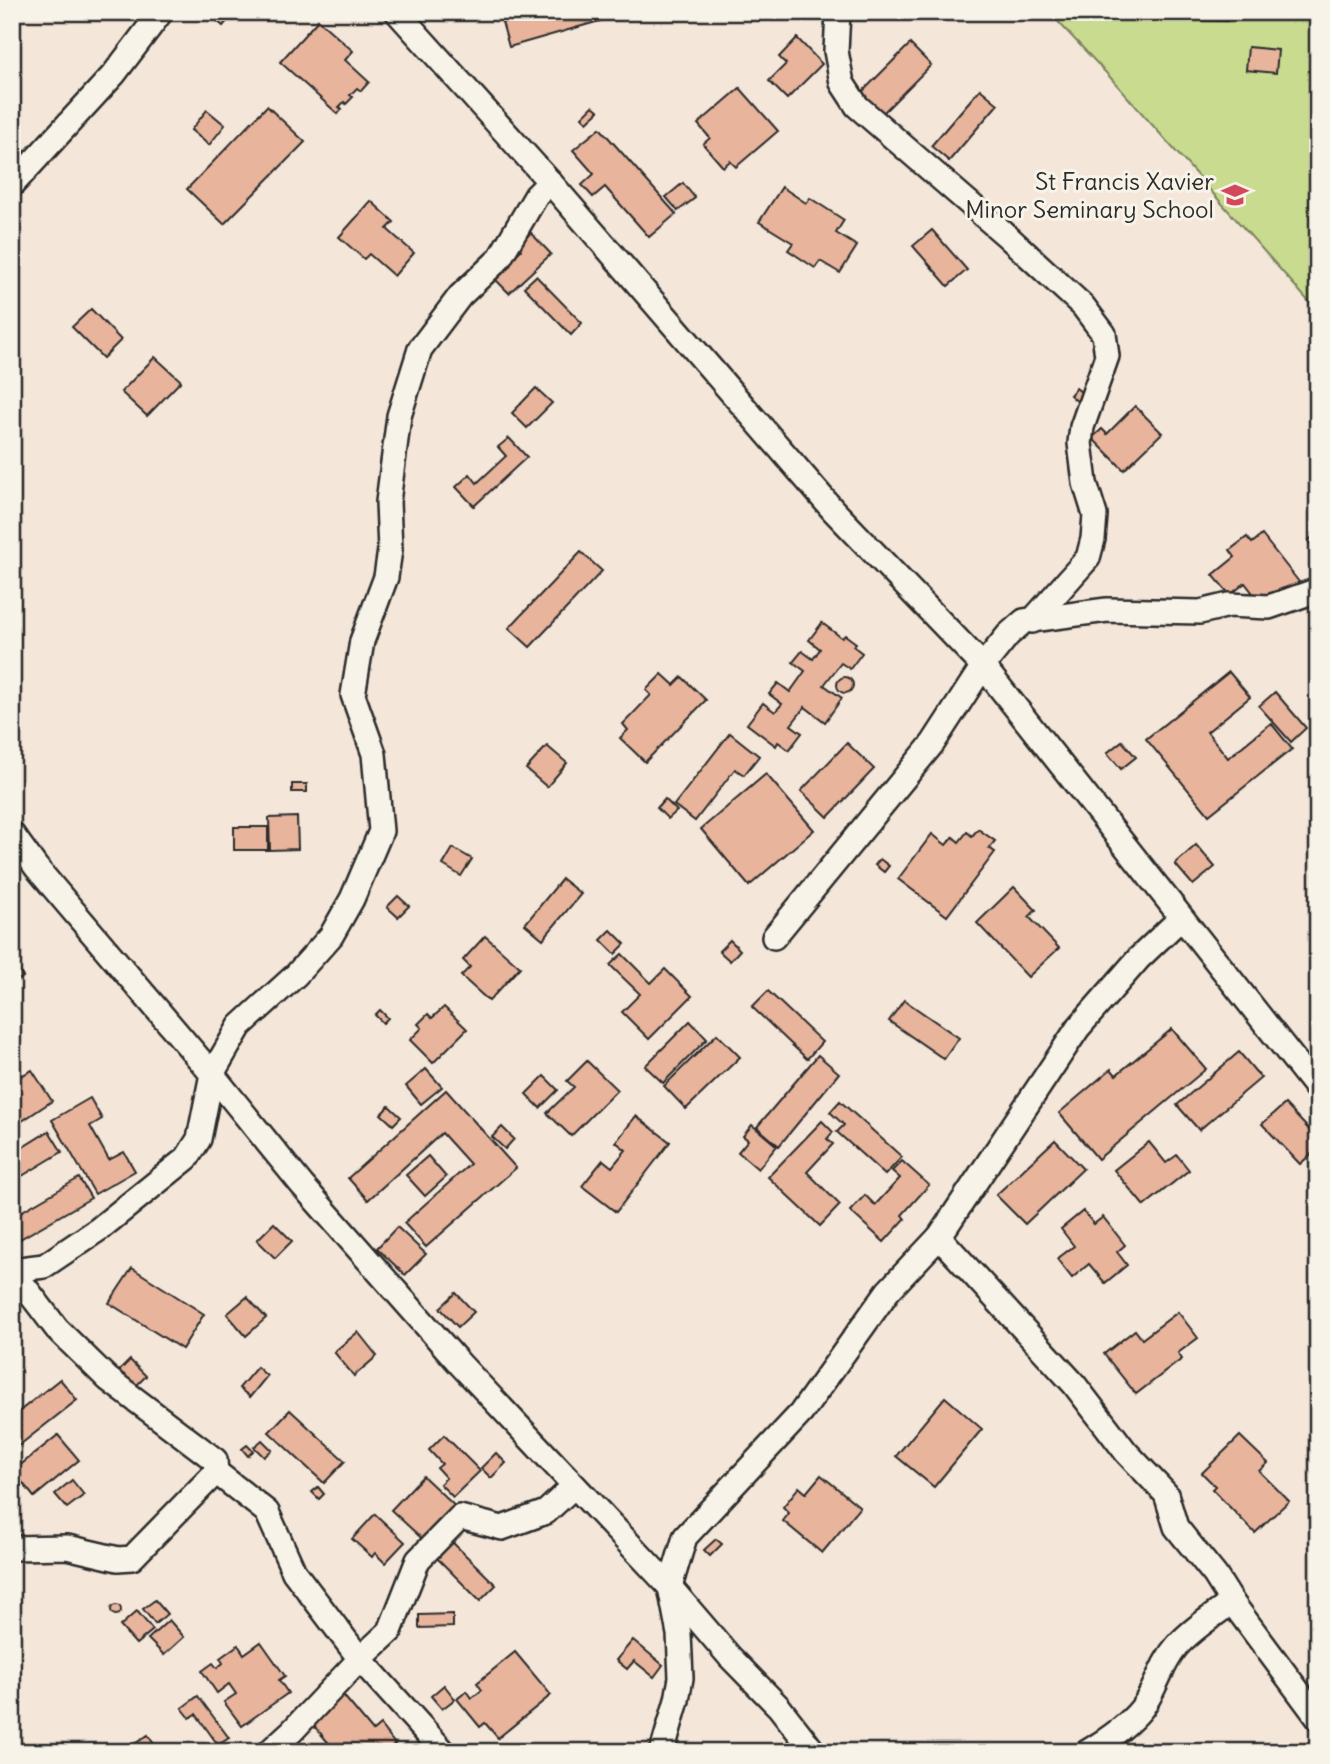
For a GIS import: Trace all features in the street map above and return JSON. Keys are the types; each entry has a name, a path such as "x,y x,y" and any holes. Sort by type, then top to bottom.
{"street":[{"path":"12,185 114,74 161,12"},
{"path":"397,12 550,182 834,510 983,666 1318,1090"},
{"path":"838,12 836,51 842,83 857,106 1083,306 1104,334 1107,356 1082,427 1080,443 1085,483 1095,515 1093,540 1088,558 1032,621"},
{"path":"12,1270 44,1266 99,1229 187,1158 199,1139 212,1074 240,1026 296,975 331,936 352,899 381,831 374,754 353,695 362,641 386,578 390,550 388,502 399,416 420,349 460,296 499,259 536,196 550,182"},
{"path":"774,937 933,743 983,666 1008,635 1024,621 1107,610 1200,612 1229,605 1269,607 1318,590"},
{"path":"12,834 36,867 212,1074 302,1185 460,1364 779,1707 814,1752"},
{"path":"662,1752 681,1678 678,1634 670,1587 685,1537 801,1413 888,1291 939,1237 1078,1028 1139,958 1181,918"},
{"path":"939,1237 1073,1384 1126,1452 1166,1494 1176,1527 1215,1575 1318,1718"},
{"path":"12,1270 65,1337 108,1379 215,1460 216,1472 267,1512 294,1572 360,1659 444,1752"},
{"path":"12,1548 67,1547 118,1559 132,1558 216,1472"},
{"path":"269,1752 293,1741 360,1659 390,1631 418,1560 460,1517 502,1528 546,1512 574,1486"},
{"path":"1087,1752 1121,1730 1143,1707 1158,1675 1176,1647 1201,1624 1232,1602"}],"green space":[{"name":"St Francis Xavier Minor Seminary School","path":"1049,12 1318,12 1318,312 1109,76"}],"building":[{"path":"210,12 235,12 223,26"},
{"path":"536,12 616,12 617,16 509,47 502,22"},
{"path":"1194,12 1227,12 1227,21 1193,20"},
{"path":"318,20 353,51 345,60 369,82 361,91 357,88 350,95 353,97 339,107 342,109 338,114 280,62"},
{"path":"797,38 822,64 787,99 769,81 786,64 779,57"},
{"path":"910,44 931,65 880,116 859,95"},
{"path":"1248,47 1278,50 1276,73 1246,70"},
{"path":"740,88 778,131 736,167 730,161 723,167 703,144 710,138 698,124"},
{"path":"980,89 998,104 949,161 931,146"},
{"path":"267,106 305,142 224,224 187,189"},
{"path":"593,106 599,111 587,122 582,117"},
{"path":"207,110 225,125 209,145 191,130"},
{"path":"600,128 676,214 649,237 605,187 593,197 582,185 594,174 573,150"},
{"path":"683,183 695,198 678,211 666,197"},
{"path":"782,187 806,203 810,198 844,220 836,233 857,246 840,273 820,261 815,268 788,250 793,243 759,222"},
{"path":"371,201 394,222 387,229 414,253 394,276 369,254 364,259 339,237"},
{"path":"932,230 967,270 948,286 913,246"},
{"path":"531,233 551,254 509,293 493,277 521,250 517,245"},
{"path":"536,276 582,323 571,335 524,287"},
{"path":"91,309 121,340 103,358 72,327"},
{"path":"155,357 181,381 147,416 121,392"},
{"path":"536,388 552,403 527,428 512,413"},
{"path":"1076,388 1087,397 1081,405 1070,395"},
{"path":"1135,406 1162,433 1124,470 1092,438 1102,429 1107,434"},
{"path":"509,438 527,457 474,506 456,487 470,474 477,483 506,456 498,447"},
{"path":"1318,532 1318,552 1308,541"},
{"path":"1262,535 1299,582 1270,605 1259,601 1245,583 1230,595 1213,575 1235,557 1230,550 1247,537 1252,543"},
{"path":"581,552 602,571 530,647 509,628"},
{"path":"822,623 842,638 845,635 856,643 853,646 862,653 850,669 841,663 824,685 842,698 825,722 805,707 791,725 802,733 789,750 778,742 776,746 747,724 763,703 775,712 782,704 769,694 778,683 790,692 805,671 793,662 802,651 813,659 820,649 809,640"},
{"path":"1229,672 1250,697 1207,732 1228,758 1271,723 1292,749 1209,815 1146,739"},
{"path":"662,674 674,685 682,677 706,700 645,762 620,738 628,730 623,724 651,695 646,690"},
{"path":"842,677 848,677 853,685 851,691 842,693 837,688 837,682"},
{"path":"1275,692 1306,728 1291,742 1259,706"},
{"path":"730,733 759,756 744,775 735,769 695,821 674,805"},
{"path":"1122,741 1136,757 1121,769 1107,753"},
{"path":"847,743 874,769 828,817 801,791"},
{"path":"547,746 567,763 547,787 526,769"},
{"path":"766,774 814,830 749,886 701,829"},
{"path":"292,784 307,784 307,792 292,792"},
{"path":"665,799 677,811 668,819 657,808"},
{"path":"297,817 298,849 270,850 269,818"},
{"path":"234,827 268,827 268,850 234,850"},
{"path":"978,829 995,841 989,848 995,852 947,916 898,879 932,834 946,845 953,837 959,842 967,832 972,836"},
{"path":"1196,845 1215,867 1193,885 1175,864"},
{"path":"453,848 472,859 461,876 443,865"},
{"path":"880,859 889,866 884,872 875,865"},
{"path":"562,879 581,894 543,939 525,924"},
{"path":"1014,887 1036,910 1029,917 1059,948 1028,977 977,923"},
{"path":"398,896 409,906 398,917 387,907"},
{"path":"611,930 625,944 615,954 601,940"},
{"path":"485,936 520,967 489,1001 461,976 470,967 463,960"},
{"path":"730,940 740,950 730,961 719,951"},
{"path":"622,954 651,983 665,969 692,996 649,1039 622,1012 640,994 610,965"},
{"path":"12,962 23,977 12,984"},
{"path":"768,991 822,1042 807,1059 752,1007"},
{"path":"904,1000 959,1038 944,1059 889,1021"},
{"path":"444,1007 467,1029 433,1063 410,1040 422,1028 418,1024 428,1014 432,1018"},
{"path":"380,1010 388,1018 383,1023 375,1015"},
{"path":"690,1021 707,1039 663,1083 645,1066"},
{"path":"1172,1029 1206,1069 1098,1159 1059,1113 1111,1069 1116,1075"},
{"path":"717,1034 740,1057 686,1109 664,1086"},
{"path":"1239,1052 1261,1078 1199,1130 1177,1105"},
{"path":"818,1055 839,1073 779,1146 757,1127"},
{"path":"587,1061 617,1090 571,1136 547,1113 574,1087 567,1081"},
{"path":"426,1069 442,1087 421,1104 406,1086"},
{"path":"17,1070 21,1076 32,1070 52,1101 16,1125 12,1118 12,1073"},
{"path":"544,1076 558,1090 540,1108 526,1094"},
{"path":"446,1090 516,1168 426,1247 404,1223 470,1164 442,1133 368,1200 348,1178"},
{"path":"90,1098 102,1119 90,1126 109,1160 124,1152 135,1171 95,1194 52,1120"},
{"path":"840,1101 902,1157 885,1175 837,1132 844,1125 830,1112"},
{"path":"1285,1104 1318,1139 1318,1148 1300,1164 1262,1124"},
{"path":"389,1106 401,1117 393,1125 381,1114"},
{"path":"636,1116 670,1142 616,1212 582,1186 603,1160 612,1167 626,1150 616,1142"},
{"path":"822,1121 833,1132 827,1139 833,1144 807,1172 840,1205 820,1226 768,1177"},
{"path":"752,1125 777,1146 758,1169 738,1152 748,1140 743,1136"},
{"path":"502,1127 514,1139 505,1149 492,1137"},
{"path":"49,1131 62,1152 12,1182 12,1154"},
{"path":"12,1132 19,1141 12,1146"},
{"path":"1055,1140 1083,1169 1025,1224 996,1195"},
{"path":"1149,1142 1166,1163 1177,1155 1189,1170 1144,1206 1114,1170"},
{"path":"428,1156 446,1177 425,1196 406,1175"},
{"path":"902,1161 929,1185 902,1215 905,1219 884,1242 850,1211 865,1195 875,1205 900,1178 892,1171"},
{"path":"79,1178 91,1198 13,1243 12,1217"},
{"path":"1083,1211 1094,1224 1103,1217 1125,1245 1117,1252 1127,1265 1105,1283 1089,1264 1072,1278 1057,1259 1074,1246 1061,1229"},
{"path":"274,1223 292,1241 275,1258 257,1240"},
{"path":"397,1227 426,1254 405,1275 377,1248"},
{"path":"132,1268 204,1314 182,1349 109,1303"},
{"path":"456,1293 474,1312 458,1327 440,1308"},
{"path":"247,1297 266,1318 246,1336 227,1314"},
{"path":"1178,1312 1198,1338 1178,1353 1182,1359 1136,1394 1104,1354 1135,1330 1142,1339"},
{"path":"358,1332 377,1356 354,1376 334,1352"},
{"path":"130,1360 146,1376 134,1388 118,1372"},
{"path":"257,1367 267,1376 250,1397 239,1388"},
{"path":"60,1379 77,1400 12,1451 12,1417"},
{"path":"945,1397 982,1429 934,1487 896,1456"},
{"path":"290,1410 345,1461 324,1483 269,1432"},
{"path":"58,1435 79,1460 34,1497 13,1471"},
{"path":"444,1435 480,1471 453,1497 440,1484 446,1478 437,1468 442,1464 429,1450"},
{"path":"1240,1436 1268,1463 1259,1471 1289,1501 1255,1533 1212,1489 1215,1486 1202,1473"},
{"path":"262,1440 272,1450 264,1457 254,1447"},
{"path":"247,1445 253,1451 248,1456 242,1449"},
{"path":"496,1453 506,1463 491,1478 481,1468"},
{"path":"821,1475 860,1507 822,1553 783,1521 789,1513 783,1507 799,1487 806,1493"},
{"path":"423,1476 460,1511 429,1545 391,1510"},
{"path":"72,1480 84,1495 67,1508 55,1494"},
{"path":"318,1487 324,1494 319,1499 312,1492"},
{"path":"12,1493 20,1501 12,1508"},
{"path":"375,1514 405,1542 385,1563 375,1553 372,1557 352,1539"},
{"path":"445,1535 496,1585 480,1601 430,1551"},
{"path":"716,1539 722,1544 710,1556 704,1550"},
{"path":"155,1600 167,1614 155,1624 143,1609"},
{"path":"116,1605 120,1606 120,1614 116,1615 112,1614 111,1610 112,1606"},
{"path":"137,1611 153,1630 136,1644 120,1626"},
{"path":"453,1614 453,1627 419,1628 419,1615"},
{"path":"169,1620 184,1637 164,1655 148,1639"},
{"path":"633,1640 663,1665 654,1677 634,1661 627,1669 616,1660"},
{"path":"261,1642 285,1676 279,1680 288,1693 242,1726 224,1702 236,1694 229,1684 217,1693 202,1671 213,1663 217,1668 223,1663 220,1658 238,1645 244,1654"},
{"path":"515,1652 551,1695 498,1738 485,1723 480,1727 457,1699 467,1691 472,1698 482,1690 477,1683"},
{"path":"444,1685 455,1699 442,1709 431,1696"},
{"path":"343,1695 373,1731 380,1725 395,1744 389,1749 391,1752 336,1752 311,1722"},
{"path":"198,1696 229,1738 218,1745 196,1714 190,1718 182,1708"},
{"path":"148,1735 159,1752 123,1752"}],"place":[{"name":"St Francis Xavier Minor Seminary School","path":"1235,195"}]}
